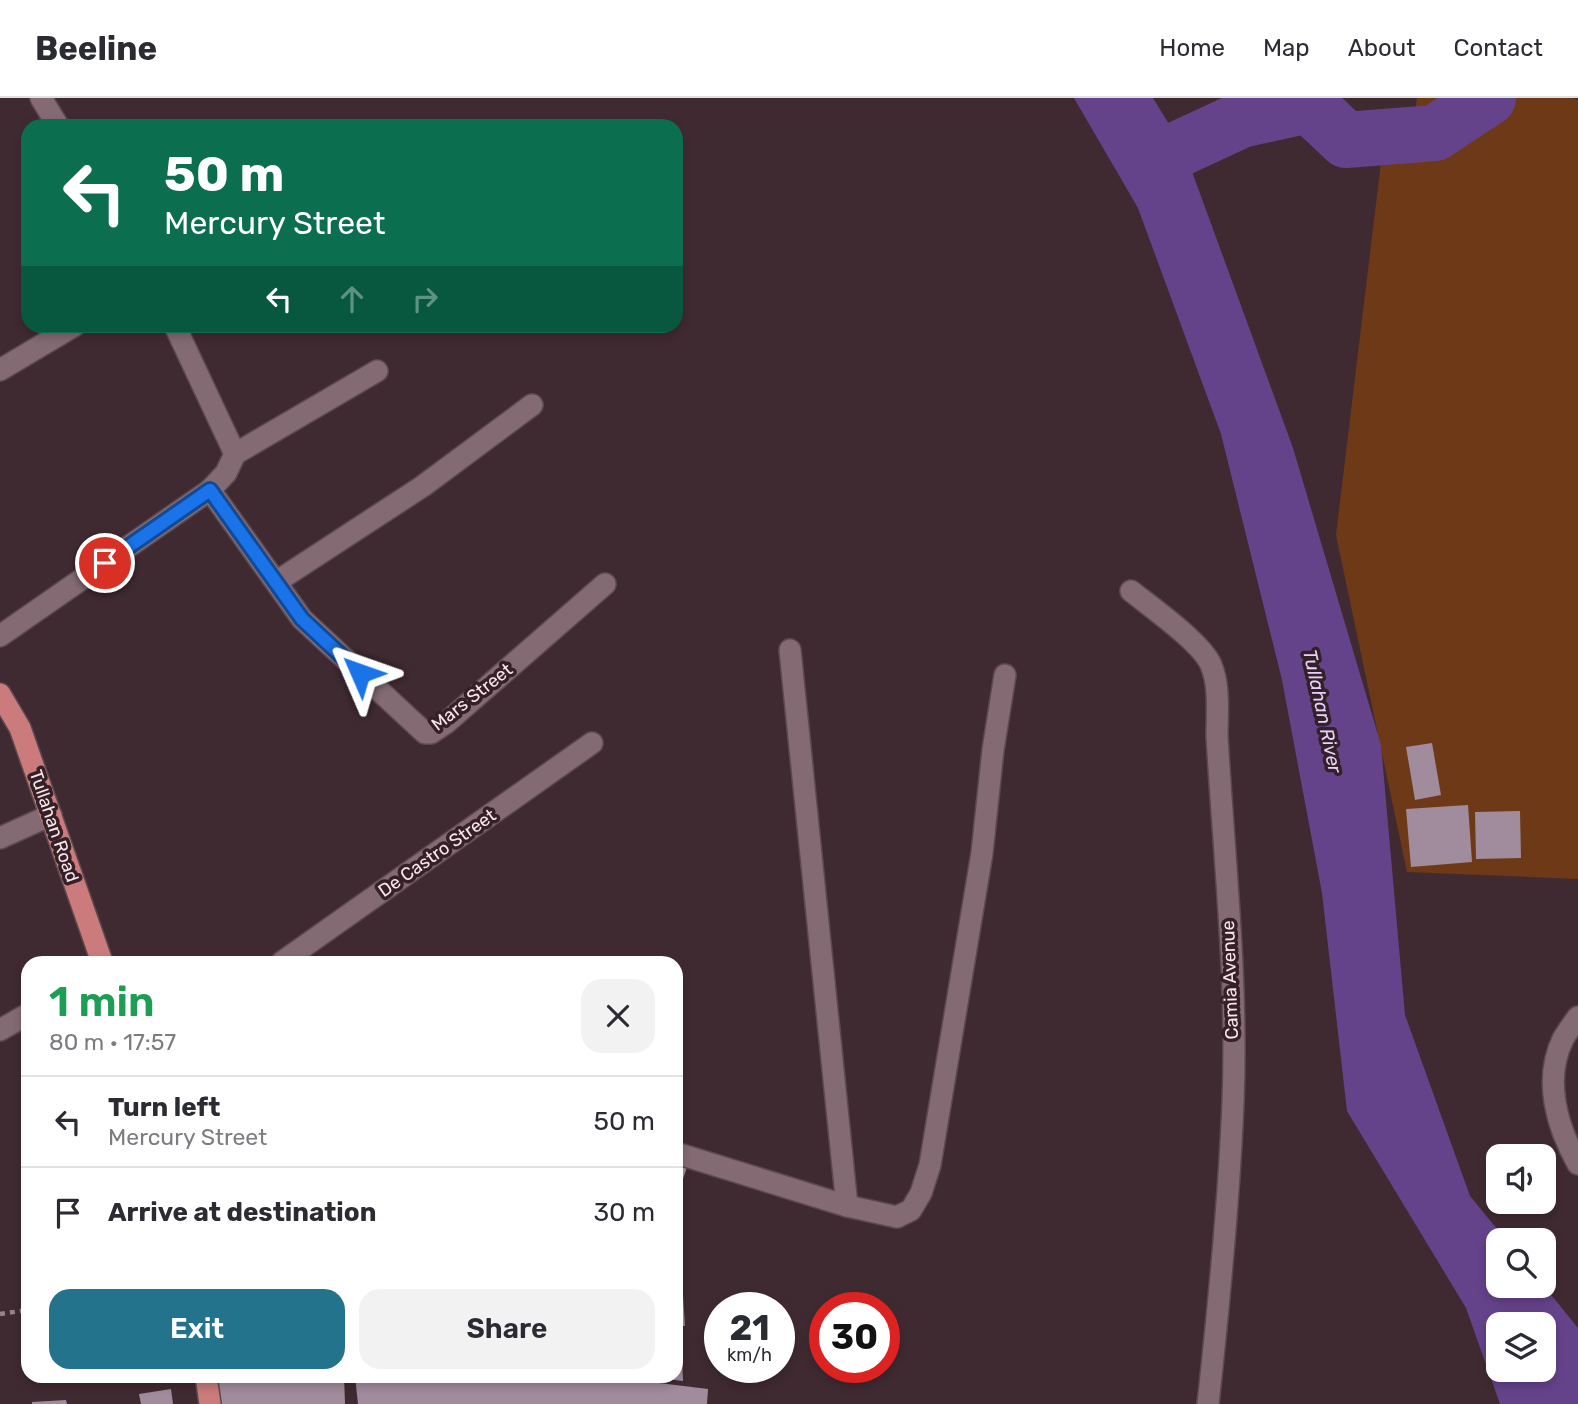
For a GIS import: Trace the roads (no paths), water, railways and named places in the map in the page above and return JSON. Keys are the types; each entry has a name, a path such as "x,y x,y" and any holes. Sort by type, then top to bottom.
{"main road":[{"name":"Tullahan Road","path":"0,694 20,727 100,956"},
{"path":"207,1383 210,1404"}],"street":[{"path":"41,98 54,119"},
{"path":"0,370 62,333"},
{"path":"178,333 217,410 235,454"},
{"path":"0,636 210,490 226,473 235,454 377,371"},
{"path":"276,582 423,486 532,405"},
{"name":"Mars Street","path":"210,490 302,619 425,733 431,733 446,723 606,584"},
{"name":"Camia Avenue","path":"1131,591 1186,635 1211,664 1217,698 1233,989 1233,1102 1218,1315 1208,1404"},
{"path":"790,650 847,1206"},
{"path":"683,1155 847,1206 897,1217 911,1210 921,1193 930,1165 982,853 993,750 1005,675"},
{"name":"De Castro Street","path":"290,956 592,743"},
{"path":"0,838 51,815"},
{"path":"1578,1017 1563,1040 1553,1087 1555,1110 1578,1164"},
{"path":"0,1031 21,1018"},
{"path":"1555,1110 1578,1122"}],"water":[{"name":"Tullahan River","path":"1074,98 1153,98 1183,147 1293,448 1381,745 1405,1015 1470,1196 1496,1228 1486,1228 1486,1298 1554,1298 1578,1328 1578,1404 1500,1404 1492,1382 1556,1382 1556,1312 1486,1312 1486,1364 1466,1308 1347,1111 1322,893 1282,680 1221,434 1138,208"}],"waterway":[{"path":"1148,163 1241,120 1309,105 1346,140 1435,133 1488,98"}]}
